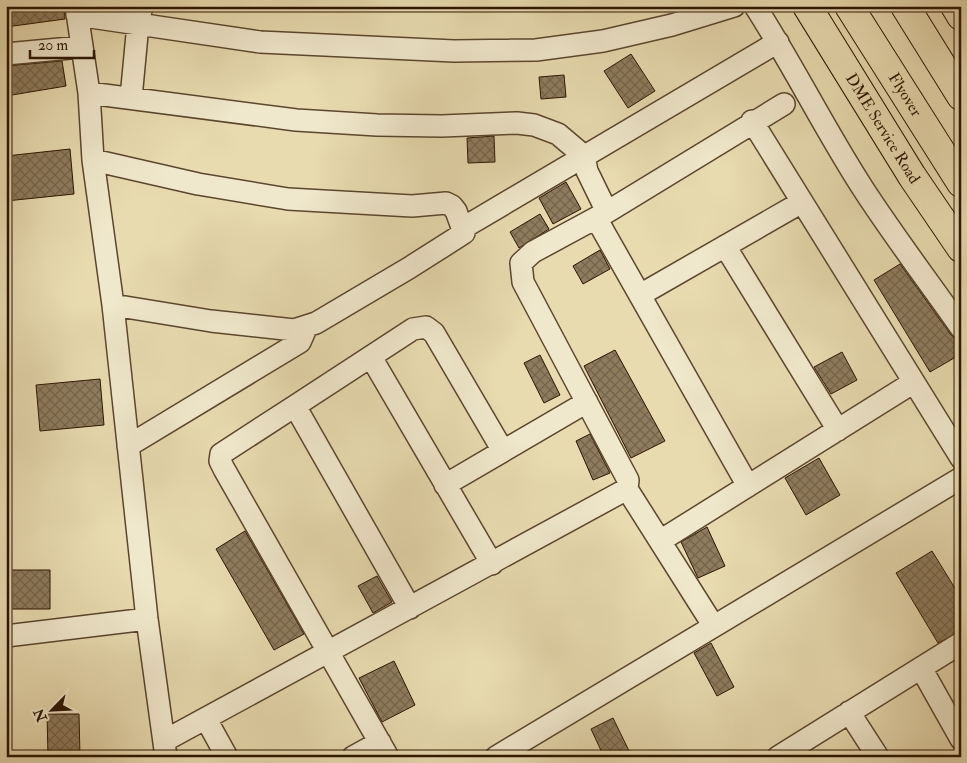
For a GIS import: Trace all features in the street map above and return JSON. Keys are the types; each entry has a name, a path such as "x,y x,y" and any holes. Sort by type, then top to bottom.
{"main road":[{"name":"DME Service Road","path":"807,6 912,176 961,248"},
{"name":"Flyover","path":"848,6 961,183"},
{"path":"905,6 961,96"},
{"path":"955,6 961,16"}],"street":[{"path":"627,489 206,719 165,749 147,619 113,305 93,160 89,93 76,11 140,15 204,35 290,44 454,51 536,50 603,41 672,25 734,6"},
{"path":"755,6 863,188 961,328"},
{"path":"131,98 140,15"},
{"path":"464,228 778,42"},
{"path":"6,54 82,47"},
{"path":"89,93 305,120 433,126 526,124 558,134 584,156 587,171 602,215 640,295 748,486"},
{"path":"713,625 627,489 628,480 523,282 520,269 524,258 533,252 602,215 784,104"},
{"path":"752,122 961,458"},
{"path":"93,160 198,184 288,199 412,206 446,203 456,211 464,228 462,236 307,326 294,330 274,330 113,305"},
{"path":"640,295 802,202"},
{"path":"725,246 838,430"},
{"path":"128,446 300,342 307,326"},
{"path":"354,757 384,749 220,461 221,454 413,329 426,327 434,333 503,451"},
{"path":"371,357 492,564"},
{"path":"660,542 914,382"},
{"path":"445,485 587,402"},
{"path":"295,406 410,608"},
{"path":"496,757 713,625 961,478"},
{"path":"6,636 147,619"},
{"path":"778,757 961,643"},
{"path":"921,668 961,739"},
{"path":"849,712 878,757"},
{"path":"206,719 227,757"}],"building":[{"path":"6,6 64,6 65,19 6,27"},
{"path":"631,54 655,91 628,108 604,71"},
{"path":"62,61 66,86 6,96 6,66"},
{"path":"564,75 566,97 541,99 539,77"},
{"path":"494,136 495,162 468,163 467,138"},
{"path":"70,149 74,194 6,201 6,156"},
{"path":"566,182 581,209 553,224 539,198"},
{"path":"540,214 549,229 519,248 510,232"},
{"path":"600,250 610,269 583,284 573,266"},
{"path":"900,264 951,335 961,341 961,354 930,372 874,280"},
{"path":"615,350 665,441 631,458 584,366"},
{"path":"842,352 857,380 831,394 814,367"},
{"path":"540,355 560,395 544,403 524,363"},
{"path":"100,379 104,425 40,431 36,385"},
{"path":"590,434 610,473 593,480 576,441"},
{"path":"819,458 840,495 806,515 785,478"},
{"path":"707,527 725,566 698,578 681,542"},
{"path":"245,531 304,634 274,650 216,549"},
{"path":"932,551 961,598 961,631 938,643 896,573"},
{"path":"6,570 50,570 50,609 6,609"},
{"path":"377,576 392,602 373,613 358,586"},
{"path":"711,643 734,687 717,696 694,653"},
{"path":"394,661 415,705 382,722 359,678"},
{"path":"47,714 79,714 80,757 48,757"},
{"path":"613,718 632,757 604,757 591,729"}]}
